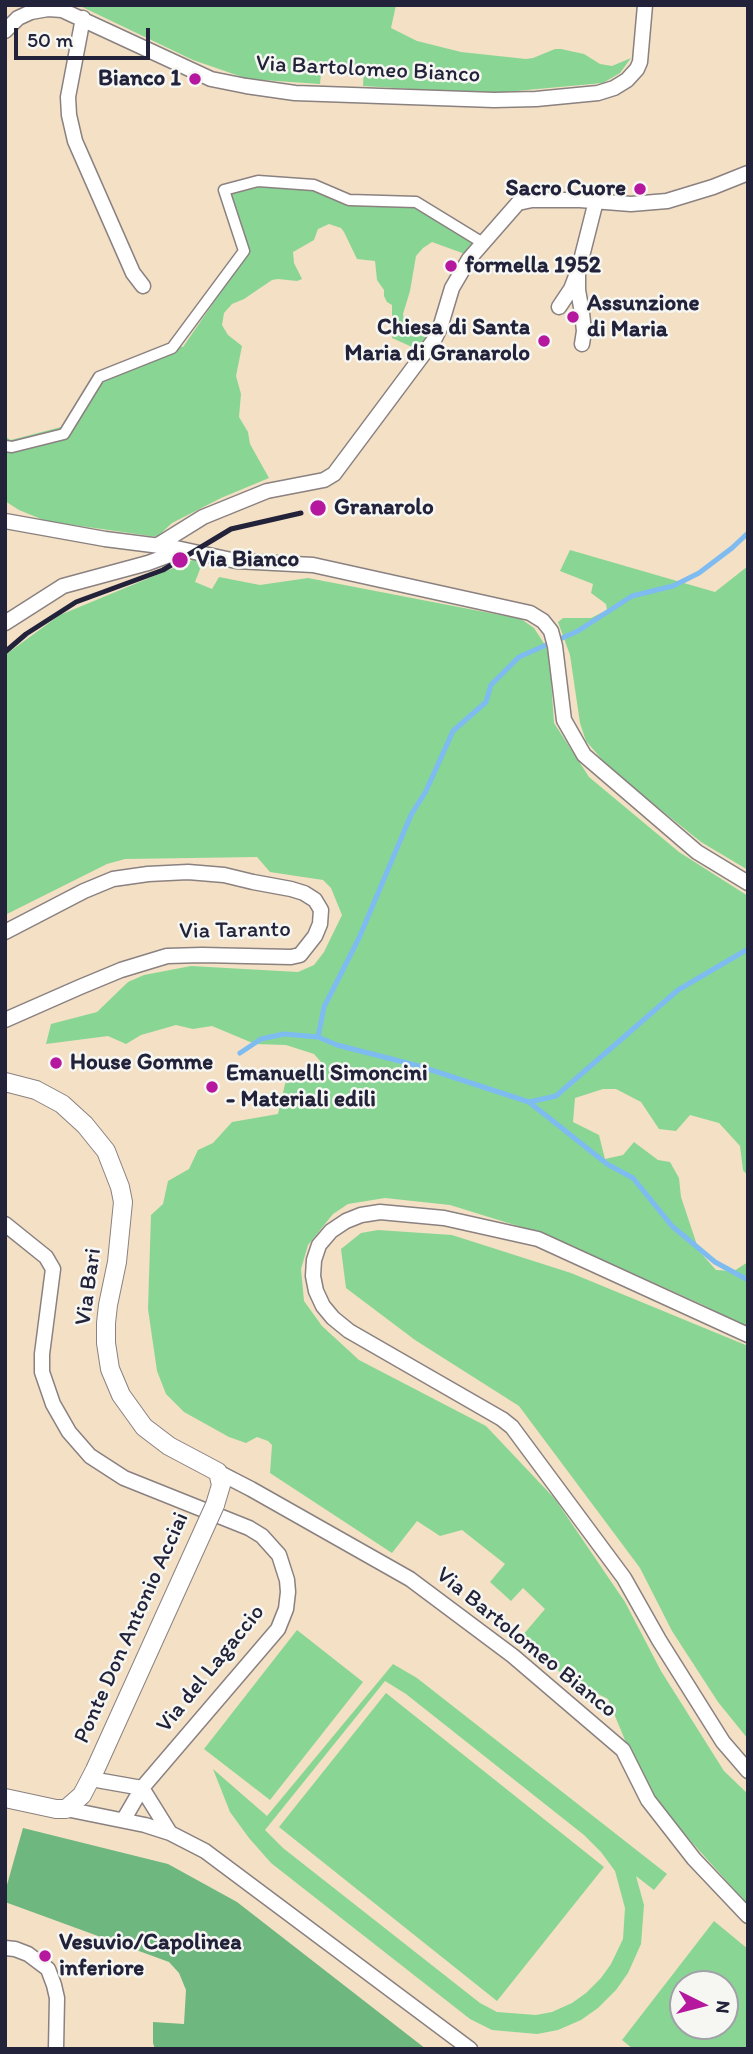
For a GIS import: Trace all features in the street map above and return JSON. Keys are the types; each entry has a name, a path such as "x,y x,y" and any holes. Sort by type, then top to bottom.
{"street":[{"name":"Via Bartolomeo Bianco","path":"5,31 18,18 40,10 62,10 211,79 246,86 295,93 536,99 598,93 627,80 638,69 640,62 645,5"},
{"path":"83,18 68,97 69,115 75,141 133,273 143,286"},
{"path":"158,545 203,517 267,491 331,477 434,340 452,288 470,259 518,203 532,200 631,204 667,201 748,173"},
{"path":"5,446 12,447 64,434 99,377 172,348 244,251 224,190 258,180 314,186 349,201 416,202 483,243"},
{"path":"559,307 578,272 596,201"},
{"path":"578,272 584,331 582,344"},
{"path":"5,521 105,539 176,548 236,561 313,565 538,617 548,626 554,638 564,720 584,755 697,852 748,883"},
{"path":"5,624 63,586 148,563 167,556 176,548"},
{"name":"Via Taranto","path":"5,932 113,878 148,874 188,872 224,875 304,893 315,900 321,910 320,924 315,936 300,955 167,956 100,978 5,1020"},
{"name":"Via Bari","path":"5,1082 36,1090 62,1104 80,1119 106,1151 123,1202 117,1262 106,1323 110,1368 121,1395 144,1427 169,1446 218,1472"},
{"path":"748,1335 538,1239 444,1218 380,1212 361,1215 331,1231 319,1245 314,1260 313,1276 323,1306 349,1331 512,1427 624,1578 723,1742 748,1771"},
{"name":"Via del Lagaccio","path":"5,1224 46,1256 53,1269 42,1372 53,1404 64,1425 90,1456 124,1478 249,1528 272,1546 284,1567 288,1592 286,1609 278,1629 142,1788 124,1819"},
{"name":"Via Bartolomeo Bianco","path":"218,1472 410,1579 513,1656 623,1750 648,1800 694,1859 748,1916"},
{"name":"Ponte Don Antonio Acciai","path":"66,1809 82,1796 93,1774 215,1505 221,1485 218,1472"},
{"path":"93,1774 142,1788 170,1833"},
{"path":"5,1798 124,1819 170,1833 205,1851 470,2049"},
{"path":"5,1948 15,1948 28,1954 48,1969 57,1998 56,2049"}],"green space":[{"path":"78,5 396,5 391,28 417,41 461,52 526,59 561,49 584,54 600,64 612,66 631,58 620,73 603,83 505,92 363,86 364,66 322,64 320,84 248,79 193,60"},
{"path":"268,185 414,206 475,244 465,254 432,242 416,256 403,314 408,323 433,327 419,350 392,338 392,305 387,302 384,290 377,280 375,261 357,259 341,228 329,224 318,229 314,240 293,252 294,263 302,279 272,280 232,304 224,313 222,325 228,335 242,346 236,376 241,394 239,417 269,478 172,523 157,537 46,521 5,501 5,437 11,440 61,427 93,375 169,344 183,347 249,251 231,194"},
{"path":"570,550 715,592 748,566 748,870 701,842 611,770 586,741 580,723 570,655 558,622 563,618 591,618 607,610 606,604 591,593 593,584 560,571"},
{"path":"195,559 202,564 195,582 212,589 219,577 260,585 308,578 521,619 534,628 549,651 554,723 589,777 679,852 748,896 748,1176 743,1170 740,1146 719,1123 690,1115 676,1131 659,1129 641,1102 616,1089 603,1089 575,1098 573,1122 599,1135 605,1159 623,1155 634,1142 658,1160 670,1162 679,1178 681,1197 699,1251 716,1270 734,1271 748,1262 748,1328 547,1235 450,1205 385,1198 348,1204 333,1214 308,1245 301,1269 304,1301 322,1326 359,1360 486,1426 555,1499 625,1602 661,1671 724,1771 748,1794 748,1905 671,1819 639,1774 608,1699 569,1680 525,1642 522,1636 545,1609 523,1588 511,1601 490,1582 505,1564 462,1530 440,1536 417,1521 392,1553 270,1473 272,1445 268,1441 257,1437 246,1443 229,1437 184,1412 166,1394 157,1371 148,1309 151,1215 163,1204 168,1181 189,1169 198,1150 213,1143 232,1122 278,1114 286,1080 319,1067 321,1062 314,1054 286,1045 255,1044 212,1026 193,1029 176,1025 141,1035 126,1044 108,1036 46,1044 51,1024 97,1012 128,982 144,975 191,966 298,972 314,965 324,952 342,915 331,888 323,880 270,872 257,857 125,859 107,864 5,915 5,655 60,615"},
{"path":"378,1230 452,1235 571,1273 748,1346 748,1739 718,1702 672,1631 640,1568 519,1406 415,1340 346,1288 341,1249 361,1233"},
{"path":"297,1630 363,1682 270,1800 204,1749"},
{"path":"393,1664 417,1678 667,1874 654,1890 636,1876 644,1905 641,1944 628,1973 598,2008 581,2020 558,2030 537,2034 492,2030 470,2019 271,1863 230,1812 213,1769 267,1816","holes":["385,1681 406,1694 584,1835 615,1871 625,1908 623,1939 601,1978 572,2003 552,2012 536,2015 497,2012 480,2003 283,1848 265,1830"]},
{"path":"386,1693 604,1867 497,2001 279,1827"},
{"path":"23,1828 168,1864 237,1902 426,2049 155,2049 153,2022 184,2024 186,1990 179,1973 169,1962 5,1902 5,1892"},
{"path":"714,1921 748,1949 748,2049 633,2049 622,2040 669,1979 669,2040 739,2040 739,1970 676,1970"}],"waterway":[{"path":"318,1037 324,1007 359,938 411,815 426,791 453,731 486,702 491,685 519,657 578,631 632,596 673,586 699,573 748,533"},
{"path":"529,1102 556,1096 678,990 748,949"},
{"path":"240,1053 261,1039 284,1034 318,1037 529,1102 607,1164 633,1178 672,1226 715,1262 748,1280"}],"railway":[{"path":"5,652 26,634 76,602 163,570 231,529 301,513"}],"place":[{"name":"Bianco 1","path":"195,79"},
{"name":"Sacro Cuore","path":"640,189"},
{"name":"formella 1952","path":"451,266"},
{"name":"Assunzione di Maria","path":"573,317"},
{"name":"Chiesa di Santa Maria di Granarolo","path":"544,341"},
{"name":"Granarolo","path":"318,508"},
{"name":"Via Bianco","path":"180,560"},
{"name":"House Gomme","path":"56,1063"},
{"name":"Emanuelli Simoncini - Materiali edili","path":"212,1087"},
{"name":"Vesuvio/Capolinea inferiore","path":"45,1956"}]}
